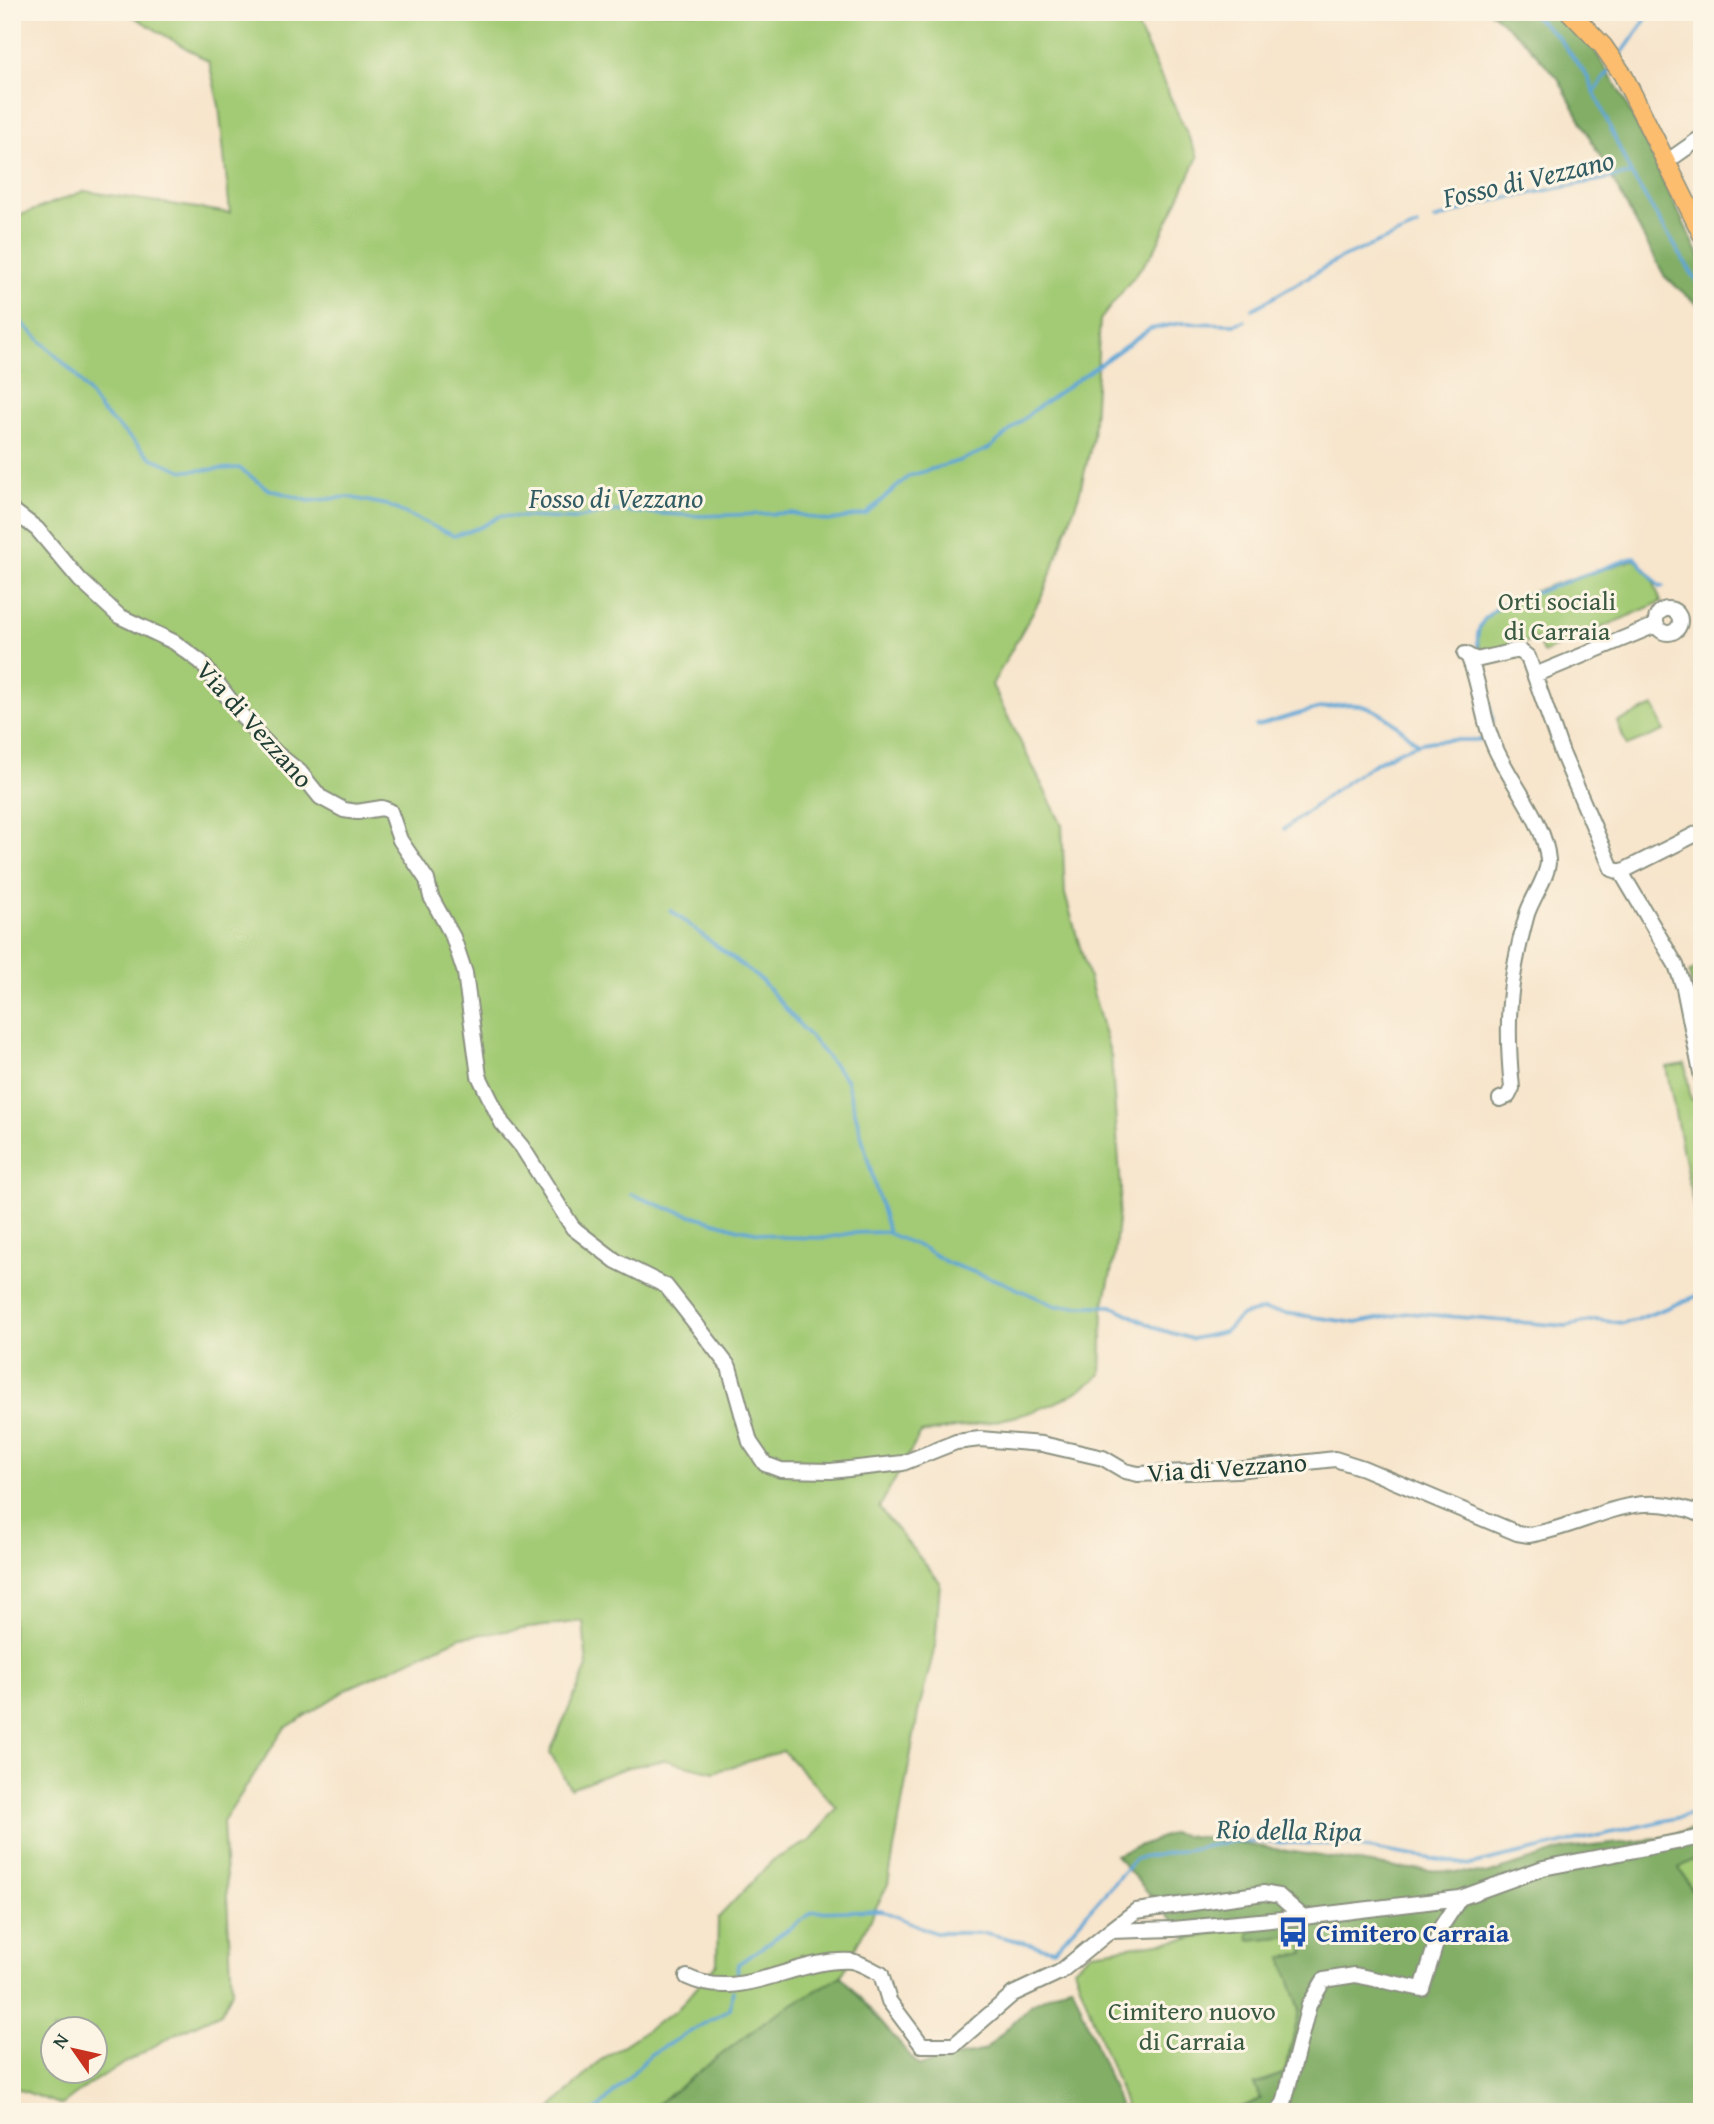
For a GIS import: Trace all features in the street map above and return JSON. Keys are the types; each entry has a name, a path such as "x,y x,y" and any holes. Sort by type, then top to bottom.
{"main road":[{"path":"1570,12 1603,46 1623,75 1702,234"}],"street":[{"path":"1665,163 1702,137"},
{"name":"Via di Vezzano","path":"12,510 37,530 80,580 119,616 174,642 201,662 257,734 300,772 320,797 344,810 382,808 390,811 400,839 427,880 431,897 453,937 465,973 479,1076 502,1123 522,1147 573,1228 616,1261 666,1286 729,1367 750,1441 765,1464 781,1471 831,1471 903,1463 956,1442 980,1439 1042,1444 1103,1458 1138,1474 1237,1470 1335,1459 1363,1468 1517,1533 1529,1535 1635,1504 1678,1504 1702,1515"},
{"path":"1535,675 1656,625"},
{"path":"1500,1099 1508,1096 1512,1088 1507,1010 1516,957 1532,896 1546,872 1548,860 1533,816 1490,736 1481,692 1467,656 1486,659 1520,650 1528,657 1562,753 1612,869 1621,872 1675,965 1684,988 1702,1078"},
{"path":"1621,872 1702,831"},
{"path":"1110,1931 1220,1925 1460,1898 1543,1868 1702,1836"},
{"path":"687,1977 705,1986 751,1983 797,1968 852,1961 881,1974 890,2001 922,2045 954,2045 1013,1994 1060,1972 1136,1911 1264,1893 1279,1896 1303,1917"},
{"path":"1277,2112 1284,2103 1309,2005 1324,1980 1354,1975 1422,1989 1441,1927 1460,1898"},
{"path":"1217,1900 1220,1925"}],"green space":[{"path":"126,12 1131,12 1198,157 1154,251 1100,320 1093,438 1079,495 1044,592 992,685 1062,825 1065,894 1111,1056 1121,1189 1114,1259 1103,1308 1101,1374 1082,1389 1039,1409 992,1422 921,1433 879,1508 940,1582 935,1647 918,1713 888,1884 841,1976 769,2018 647,2112 548,2112 598,2062 677,2010 717,1963 718,1918 773,1860 810,1841 837,1808 783,1751 714,1772 665,1760 625,1768 570,1788 550,1752 587,1667 583,1621 461,1637 351,1687 284,1729 223,1822 232,1991 221,2013 175,2034 108,2073 108,2016 38,2016 38,2086 87,2086 62,2105 12,2087 12,209 21,215 84,191 230,213 219,106 209,62"},
{"path":"1491,12 1556,12 1593,48 1622,95 1702,261 1702,313 1698,305 1665,277 1558,78 1525,42"},
{"name":"Orti sociali di Carraia","path":"1636,559 1651,575 1661,602 1543,653 1537,638 1500,652 1486,653 1480,647 1478,632 1481,625 1499,607 1537,590"},
{"path":"1654,706 1664,731 1627,746 1617,722"},
{"path":"1702,965 1702,1030 1689,973"},
{"path":"1685,1064 1691,1100 1702,1098 1702,1249 1666,1067"},
{"path":"1702,1826 1702,1855 1679,1868 1695,1895 1702,1891 1702,2112 1233,2112 1261,2099 1254,2085 1285,2073 1300,2009 1282,1958 1305,1953 1302,1935 1249,1940 1248,1926 1189,1939 1115,1855 1172,1833 1397,1868 1487,1874 1565,1849 1657,1839"},
{"path":"1702,1855 1702,1891 1695,1895 1679,1868"},
{"name":"Cimitero nuovo di Carraia","path":"1248,1926 1250,1940 1302,1935 1305,1953 1282,1958 1300,2009 1285,2073 1255,2084 1261,2099 1229,2112 1128,2112 1074,1968 1092,1952 1188,1939"},
{"path":"841,1976 919,2066 985,2050 1032,2004 1072,1984 1122,2112 647,2112 769,2018"}],"waterway":[{"path":"1529,12 1557,36 1587,76 1631,174 1702,290"},
{"path":"1618,59 1651,12"},
{"path":"1594,92 1612,68"},
{"name":"Fosso di Vezzano","path":"1434,220 1487,202 1631,174"},
{"name":"Fosso di Vezzano","path":"1253,309 1341,258 1418,226"},
{"name":"Fosso di Vezzano","path":"12,313 75,374 102,412 152,458 184,471 239,468 268,489 309,501 348,497 387,505 454,536 481,527 500,516 573,519 614,511 701,516 792,513 828,521 866,514 909,476 962,460 990,448 1034,410 1150,329 1181,323 1234,324 1244,321"},
{"path":"1479,656 1477,638 1480,625 1503,604 1635,557 1660,587 1663,586"},
{"path":"1481,664 1493,721"},
{"path":"1256,726 1321,708 1359,705 1384,715 1418,744"},
{"path":"1284,829 1367,768 1403,749 1431,741 1487,739"},
{"path":"670,910 762,981 846,1079 888,1233"},
{"path":"631,1194 664,1207 739,1229 782,1237 825,1238 852,1233 885,1232 925,1249 948,1263 1002,1282 1056,1306 1112,1306 1158,1329 1192,1339 1224,1332 1242,1315 1263,1310 1356,1323 1408,1313 1566,1326 1595,1320 1623,1323 1636,1320 1702,1294"},
{"name":"Rio della Ripa","path":"736,1977 738,1964 813,1912 881,1910 935,1933 986,1933 1054,1950 1135,1859 1235,1841 1347,1845 1470,1865 1702,1812"},
{"name":"Rio della Ripa","path":"595,2112 651,2054 730,2009 733,1991"}],"place":[{"name":"Cimitero Carraia","path":"1293,1932"}]}
